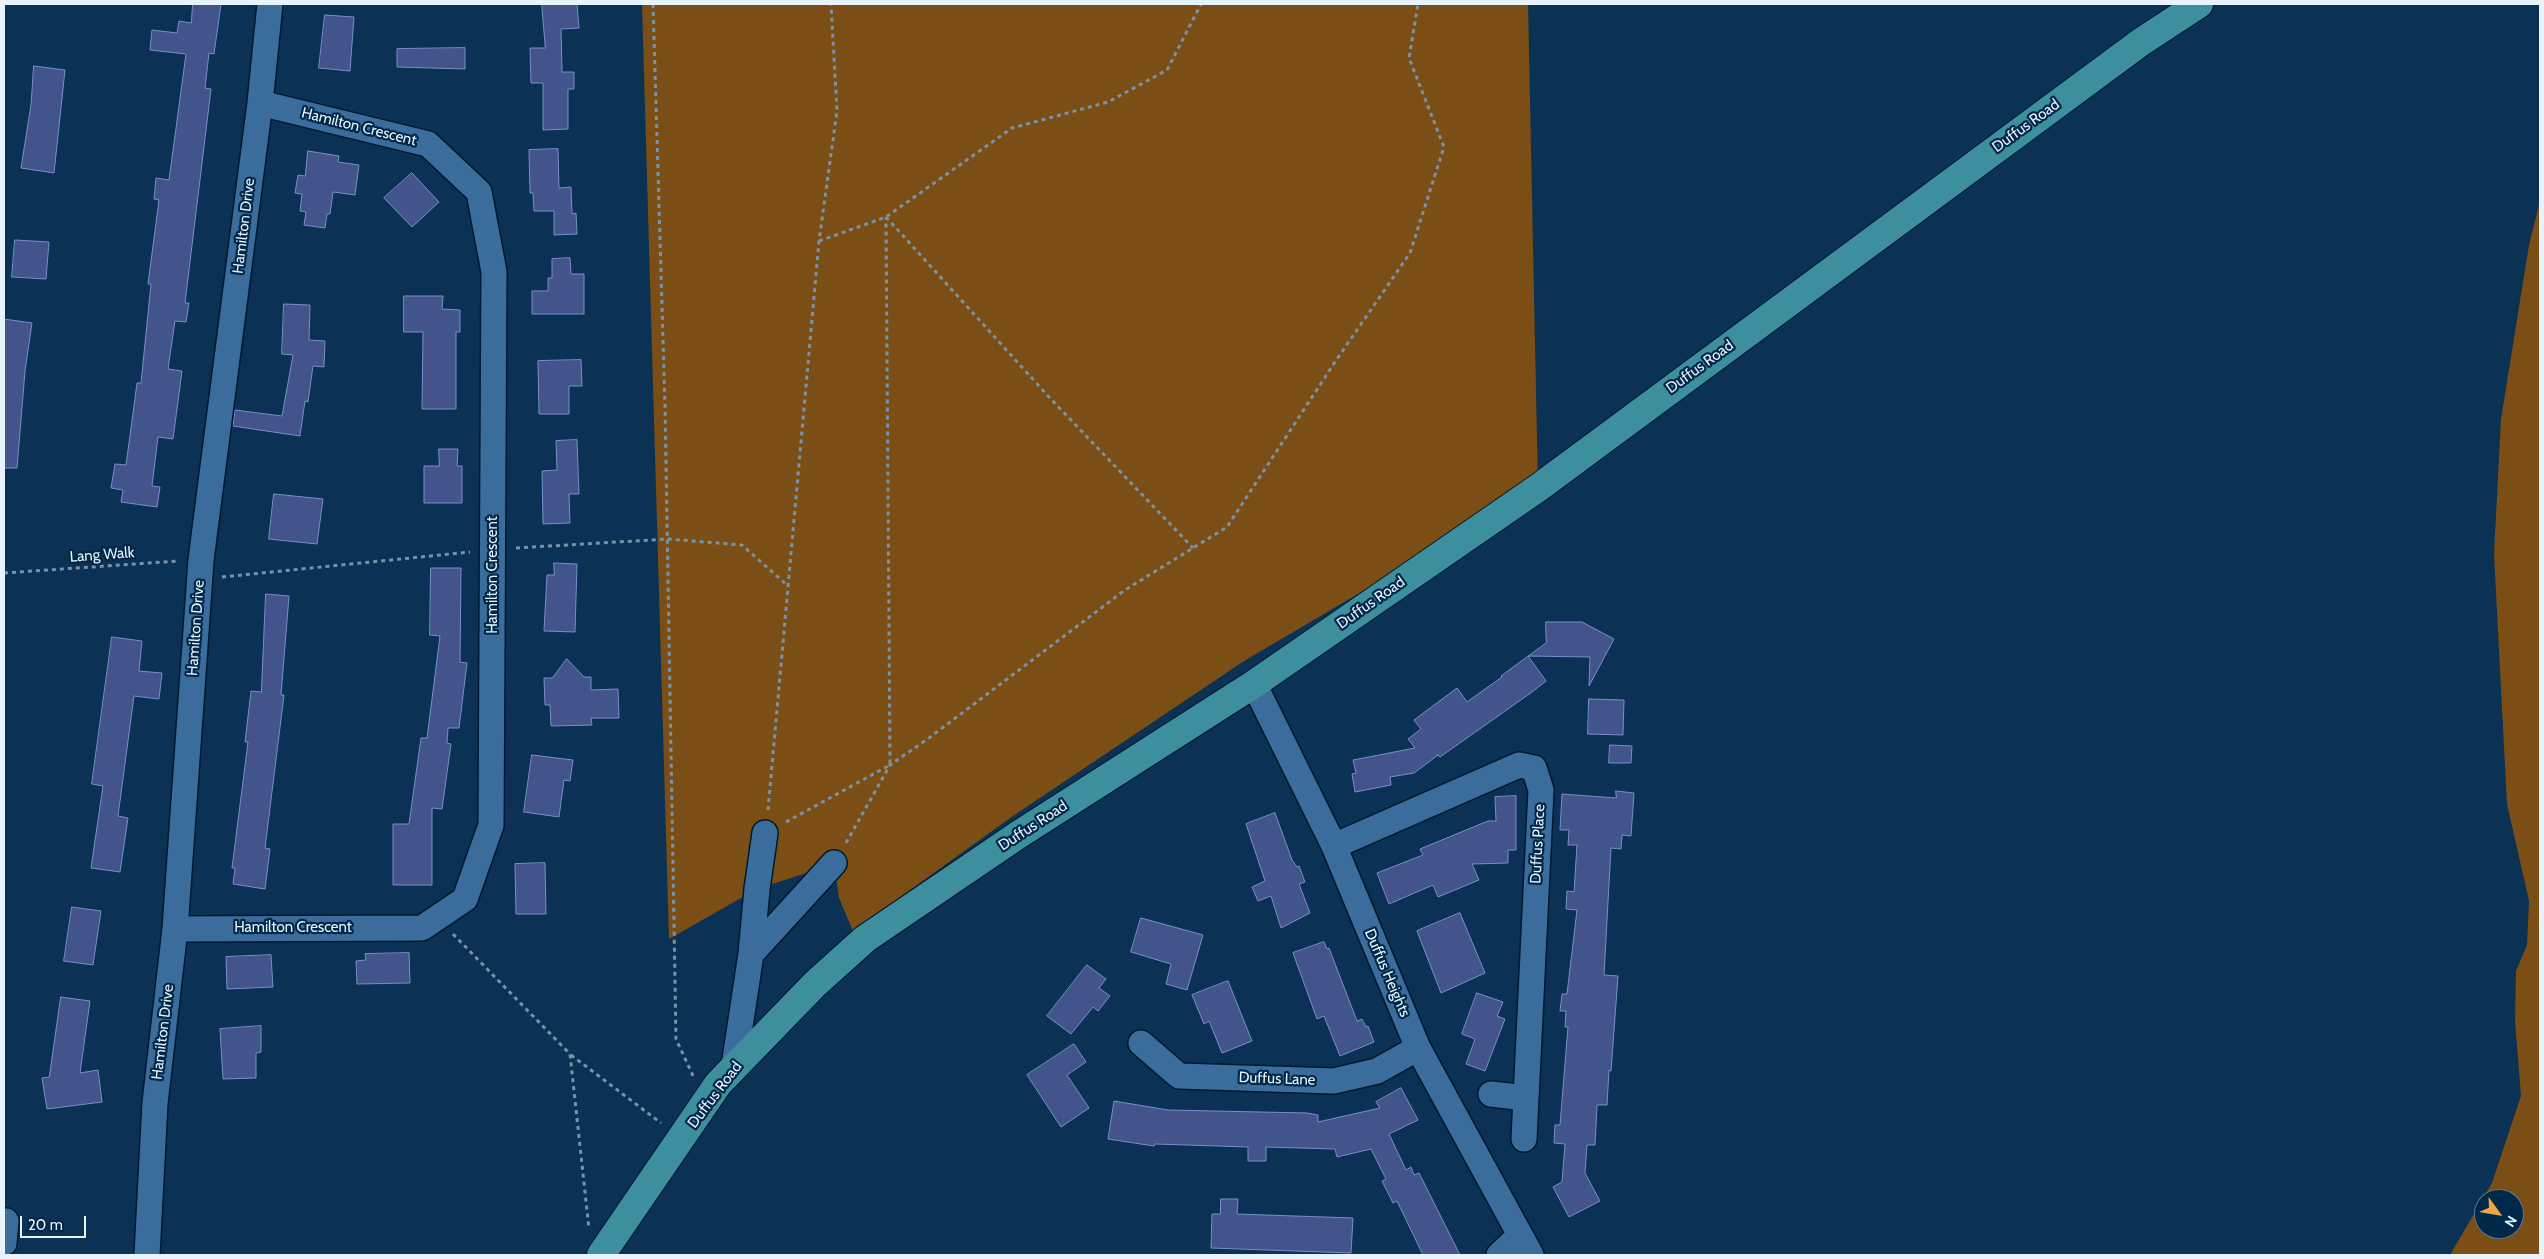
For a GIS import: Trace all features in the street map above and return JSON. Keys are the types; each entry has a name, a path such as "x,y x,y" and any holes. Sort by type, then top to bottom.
{"main road":[{"name":"Duffus Road","path":"595,1246 682,1139 734,1066 815,984 865,939 1018,835 1254,684 1538,488 2141,42 2199,4"}],"street":[{"name":"Hamilton Drive","path":"147,1255 155,1103 175,929 200,569 260,103 270,4"},
{"name":"Hamilton Crescent","path":"175,929 422,928 465,899 492,825 494,272 479,192 428,144 260,103"},
{"name":"Duffus Heights","path":"1254,684 1334,846 1418,1048 1525,1245"},
{"name":"Duffus Place","path":"1334,846 1519,765 1534,768 1541,790 1524,1139"},
{"path":"734,1066 751,954 757,889 766,833"},
{"path":"751,954 834,864"},
{"name":"Duffus Lane","path":"1141,1043 1179,1076 1334,1082 1377,1071 1418,1048"},
{"path":"1491,1094 1526,1098"},
{"path":"1499,1255 1525,1245"}],"path":[{"path":"653,4 668,538 676,1040 706,1103"},
{"path":"766,833 819,241 837,111 831,4"},
{"path":"819,241 886,217 1012,128 1108,102 1168,70 1202,4"},
{"path":"766,833 890,765 929,738 1125,590 1227,527 1335,362 1410,253 1444,148 1409,58 1418,4"},
{"path":"886,217 1049,397 1193,548"},
{"path":"834,864 890,765 886,217"},
{"name":"Lang Walk","path":"4,573 200,569 668,538 742,545 788,586"},
{"path":"437,918 570,1054 682,1139"},
{"path":"570,1054 595,1246"}],"shaded area":[{"path":"642,4 1528,4 1538,488 1244,661 1013,816 853,931 839,898 834,864 757,889 669,939"},
{"path":"2540,201 2540,1255 2450,1255 2474,1214 2474,1239 2524,1239 2524,1189 2488,1189 2521,1096 2515,1021 2516,971 2527,945 2529,901 2507,804 2494,554 2501,419 2529,245"}],"building":[{"path":"193,4 221,4 214,54 209,53 205,88 211,89 185,303 189,303 186,322 175,321 168,369 182,371 173,439 158,437 152,486 160,487 157,507 121,502 123,490 111,488 115,464 126,465 137,383 141,383 151,284 148,284 159,200 154,199 156,178 169,180 186,54 150,50 152,30 177,33 179,21 191,23"},
{"path":"542,4 577,4 579,28 561,29 562,72 574,72 574,89 568,89 568,129 543,130 543,83 531,83 530,48 545,48"},
{"path":"325,15 354,17 350,71 319,68"},
{"path":"465,48 465,69 397,67 397,49"},
{"path":"34,66 65,70 54,173 21,168 31,105"},
{"path":"558,149 559,188 571,187 572,214 576,213 577,234 554,235 554,211 534,211 533,193 530,193 529,150"},
{"path":"308,151 339,156 338,162 359,165 355,195 333,192 330,214 327,214 325,228 304,225 306,212 300,211 302,194 295,193 298,175 305,176"},
{"path":"412,173 439,202 412,227 384,198"},
{"path":"15,240 49,242 46,279 12,277"},
{"path":"570,258 571,274 584,274 584,314 532,314 532,291 548,291 548,278 552,278 552,259"},
{"path":"404,296 443,296 442,309 460,310 460,332 456,332 456,409 422,409 423,332 404,332"},
{"path":"284,304 310,305 309,340 325,341 324,367 313,366 308,402 305,401 300,436 233,426 235,410 282,416 293,355 282,354"},
{"path":"4,319 32,323 25,371 17,468 4,468"},
{"path":"581,360 582,386 569,386 569,414 539,414 538,361"},
{"path":"577,440 579,494 569,494 570,523 543,524 542,471 557,470 556,441"},
{"path":"439,449 458,449 457,466 462,466 462,503 424,503 424,466 439,466"},
{"path":"274,494 323,499 317,544 269,539"},
{"path":"554,563 577,564 575,632 544,631 547,575 554,575"},
{"path":"431,568 461,568 460,662 467,663 459,728 448,728 447,743 451,744 442,809 432,808 432,885 393,885 393,824 409,824 421,738 427,738 440,636 430,635"},
{"path":"266,594 289,596 281,695 284,695 265,848 270,849 265,889 233,884 235,868 232,868 248,742 245,742 251,691 261,692"},
{"path":"1546,622 1582,622 1614,639 1589,686 1590,657 1528,656 1546,643"},
{"path":"112,637 142,641 139,671 162,673 159,699 134,696 118,816 128,818 120,872 91,868 103,786 92,784"},
{"path":"1528,656 1546,681 1440,757 1438,755 1414,773 1390,777 1391,785 1355,792 1352,774 1356,773 1353,760 1415,748 1408,739 1421,729 1414,720 1457,688 1467,702"},
{"path":"567,659 584,677 591,677 591,690 618,689 619,718 591,718 592,725 551,726 550,705 545,705 544,678 552,678"},
{"path":"1589,699 1624,700 1623,735 1588,734"},
{"path":"1610,745 1632,746 1631,763 1609,763"},
{"path":"532,755 573,760 570,781 564,780 559,817 524,812"},
{"path":"1616,791 1634,793 1631,836 1622,835 1621,849 1611,848 1604,975 1618,976 1611,1071 1609,1070 1607,1105 1597,1105 1595,1145 1587,1145 1585,1173 1600,1201 1569,1217 1553,1187 1562,1182 1565,1144 1554,1143 1555,1125 1560,1125 1568,1027 1565,1027 1566,1011 1560,1011 1562,994 1567,994 1577,910 1566,909 1567,891 1574,892 1577,845 1568,845 1569,830 1560,830 1562,794 1616,798"},
{"path":"1516,796 1516,850 1508,850 1508,863 1472,864 1479,880 1438,897 1433,885 1389,904 1377,873 1423,855 1420,849 1488,821 1496,821 1495,797"},
{"path":"1275,813 1292,860 1297,867 1299,866 1305,882 1299,884 1310,913 1281,928 1271,896 1258,901 1252,887 1265,881 1246,824"},
{"path":"545,863 546,914 516,914 515,864"},
{"path":"72,907 101,911 93,965 64,961"},
{"path":"1460,913 1485,973 1441,993 1417,931"},
{"path":"1141,918 1203,935 1187,990 1166,984 1171,964 1131,952"},
{"path":"1324,942 1327,949 1329,948 1357,1021 1362,1019 1366,1027 1368,1026 1374,1042 1340,1056 1324,1016 1317,1019 1293,953"},
{"path":"409,953 410,983 357,984 356,961 366,960 365,954"},
{"path":"271,955 273,987 227,989 226,957"},
{"path":"1087,965 1106,979 1099,988 1110,996 1098,1011 1093,1007 1071,1034 1047,1016"},
{"path":"1228,981 1252,1041 1222,1053 1209,1021 1204,1024 1192,995"},
{"path":"1477,993 1503,1002 1497,1016 1505,1019 1485,1071 1466,1064 1475,1039 1462,1034"},
{"path":"61,997 90,1001 80,1073 98,1070 102,1102 47,1109 42,1078 49,1077"},
{"path":"261,1026 261,1052 256,1053 256,1078 223,1079 220,1029"},
{"path":"1074,1044 1086,1062 1067,1075 1089,1108 1061,1127 1027,1075"},
{"path":"1401,1088 1418,1120 1389,1134 1406,1170 1411,1167 1414,1175 1419,1173 1460,1255 1423,1255 1397,1201 1393,1203 1382,1181 1386,1179 1371,1149 1337,1157 1335,1149 1266,1147 1266,1161 1248,1161 1248,1147 1155,1144 1154,1146 1108,1139 1114,1101 1168,1110 1307,1113 1318,1115 1318,1122 1380,1108 1376,1102"},
{"path":"1221,1199 1238,1199 1237,1214 1353,1218 1351,1253 1211,1248 1212,1214 1220,1214"}]}
